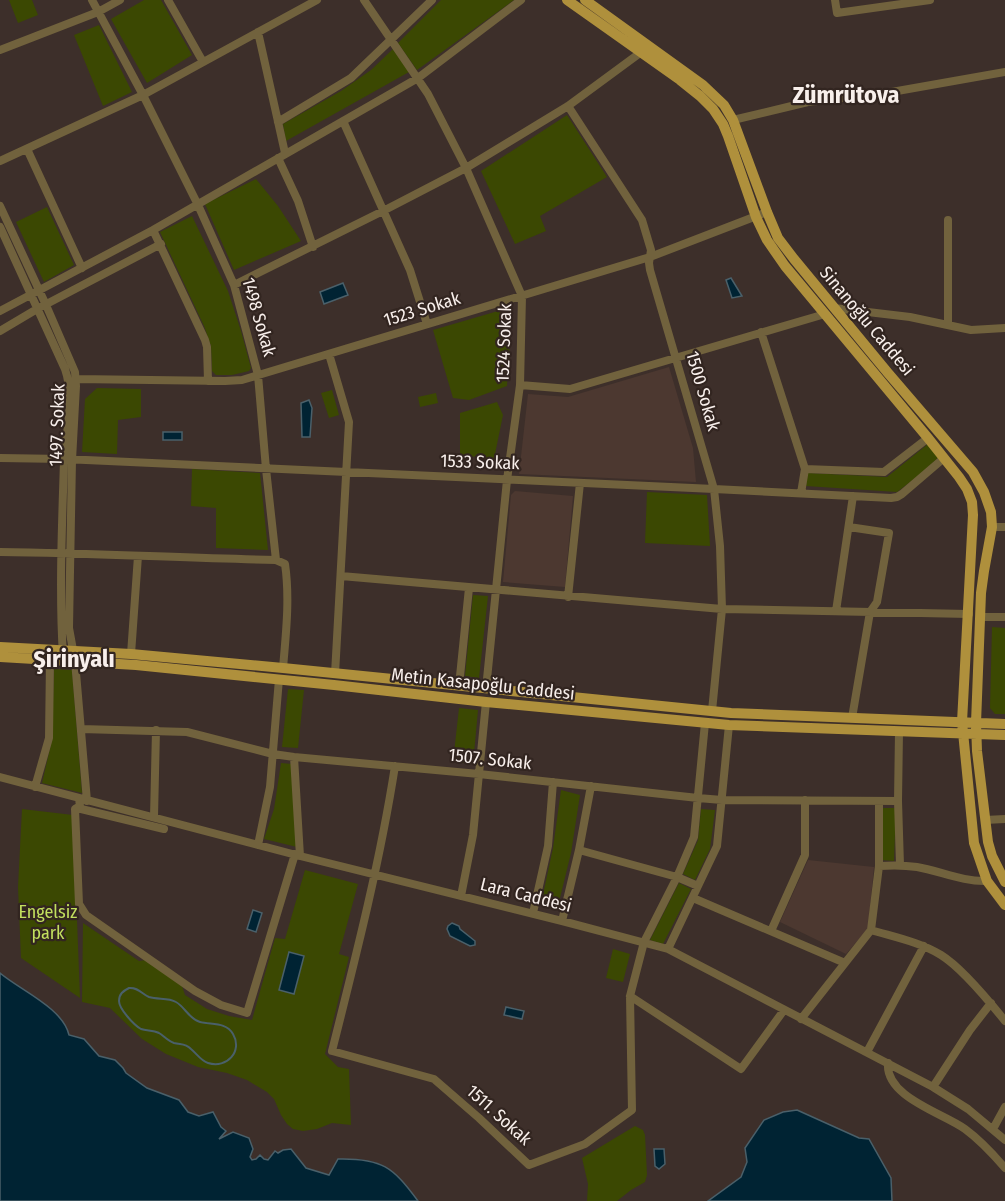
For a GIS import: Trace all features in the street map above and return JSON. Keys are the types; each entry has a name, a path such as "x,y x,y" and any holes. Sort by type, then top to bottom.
{"main road":[{"name":"Si̇nanoğlu Caddesi","path":"567,0 700,96 713,109 725,130 756,217 767,240 785,266 830,311 973,472 984,492 993,526 974,615 962,728 974,843 987,881 1005,905"},
{"name":"Si̇nanoğlu Caddesi","path":"585,0 703,85 724,105 733,120 778,238 830,311 967,489 972,501 973,515 976,728 988,842 1005,882"},
{"name":"Metin Kasapoğlu Caddesi","path":"0,647 136,665 705,723 899,732 962,728"},
{"name":"Metin Kasapoğlu Caddesi","path":"0,657 50,660 68,656 131,654 712,711 852,718 962,728"},
{"path":"962,728 1005,724"},
{"path":"976,728 1005,735"}],"street":[{"name":"1498 Sokak","path":"92,0 198,205 234,285 258,375 276,560 285,564 288,582 283,668"},
{"path":"0,50 98,12 120,0"},
{"path":"168,0 203,62"},
{"path":"0,161 143,95 317,0"},
{"name":"1524 Sokak","path":"364,0 429,93 466,168 522,296 520,386 507,480 486,689"},
{"path":"278,122 351,78 432,0"},
{"path":"0,311 198,205 418,78 521,0"},
{"path":"835,0 837,12 930,0"},
{"path":"258,32 278,122 281,156 313,247"},
{"path":"234,285 466,168 568,106 640,53"},
{"path":"733,120 808,102 886,93 1005,72"},
{"name":"1500 Sokak","path":"568,106 642,220 651,249 650,270 714,489 720,546 722,609 712,711"},
{"path":"343,121 411,270 428,324"},
{"path":"27,149 82,268"},
{"name":"1497. Sokak","path":"0,206 34,292"},
{"name":"1523 Sokak","path":"76,380 242,380 650,256 767,212"},
{"path":"948,220 948,325"},
{"name":"1497. Sokak","path":"0,227 73,366 76,380 68,460"},
{"path":"153,230 205,340 208,381"},
{"path":"0,331 161,244"},
{"name":"1497. Sokak","path":"42,307 68,377 69,387 66,552 68,656 81,729 83,800 75,809 80,904 87,915 195,991 221,1005 247,1013 298,855"},
{"path":"520,386 570,388 830,311 910,317 971,330 1005,328"},
{"path":"761,332 806,469 801,493"},
{"path":"329,354 349,418 335,674"},
{"path":"806,469 884,472 928,438"},
{"name":"1533 Sokak","path":"0,458 891,498 897,497 944,458"},
{"path":"568,597 580,483"},
{"path":"836,611 853,496"},
{"path":"993,526 1005,527"},
{"path":"849,527 889,533 877,602 870,612 852,718"},
{"path":"0,552 66,552 276,560"},
{"path":"131,654 138,556"},
{"path":"340,576 722,609 1005,617"},
{"path":"459,686 469,588"},
{"path":"35,787 49,738 50,660"},
{"path":"258,844 270,786 279,679"},
{"path":"461,896 473,836 486,702"},
{"name":"1511. Sokak","path":"376,874 333,1051 434,1079 529,1165 585,1144 632,1110 630,996 644,942 677,877 694,837 705,723"},
{"path":"668,949 717,846 729,725"},
{"name":"1507. Sokak","path":"81,729 188,732 294,757 698,798 898,801"},
{"path":"154,817 156,730"},
{"path":"899,732 900,865"},
{"path":"294,757 298,855"},
{"path":"376,874 395,766"},
{"name":"Lara Caddesi","path":"0,777 668,949 933,1087 968,1109 1005,1140"},
{"path":"533,914 548,846 553,782"},
{"path":"562,921 591,786"},
{"path":"771,931 805,855 805,800"},
{"path":"801,1019 871,930 879,866 879,801"},
{"path":"77,808 164,829"},
{"path":"985,820 1005,819"},
{"path":"579,850 677,877 698,886"},
{"path":"879,866 917,867 987,881"},
{"path":"693,898 845,963"},
{"path":"871,930 924,946 940,954 991,1003 1005,1021"},
{"path":"867,1052 924,946"},
{"path":"630,996 741,1069 784,1010"},
{"path":"933,1087 970,1030 991,1003"},
{"path":"888,1063 892,1082 903,1094 965,1129 1005,1168"},
{"path":"993,1129 1005,1107"}],"shaded area":[{"path":"669,367 693,448 696,482 519,474 528,394 568,397"},
{"path":"515,491 573,496 565,587 503,582 511,495"},
{"path":"808,860 874,867 868,929 846,954 780,922"}],"green space":[{"path":"9,0 32,0 38,15 18,23"},
{"path":"144,0 161,0 192,55 147,83 111,19"},
{"path":"441,0 514,0 417,70 398,43"},
{"path":"99,25 132,92 103,106 74,35"},
{"path":"393,49 409,72 286,141 283,124 341,91 371,70"},
{"path":"567,115 607,177 540,216 546,231 515,244 481,171"},
{"path":"256,179 278,206 301,241 234,270 205,204"},
{"path":"47,207 74,265 44,282 16,222"},
{"path":"192,216 228,291 251,368 249,371 232,375 216,375 212,371 211,346 204,326 160,232"},
{"path":"512,307 507,386 469,400 453,398 433,330"},
{"path":"97,388 141,389 141,417 118,420 117,454 82,452 85,399"},
{"path":"332,390 339,415 329,418 321,393"},
{"path":"436,393 438,403 420,407 418,397"},
{"path":"497,402 503,415 494,459 460,455 460,413"},
{"path":"928,444 939,457 897,492 806,486 808,473 887,477"},
{"path":"192,469 260,473 268,550 216,548 216,508 191,506"},
{"path":"647,492 707,495 710,546 645,543"},
{"path":"473,595 488,596 479,678 465,676"},
{"path":"992,627 1005,628 1005,714 995,714 990,708"},
{"path":"54,669 72,670 82,793 42,783 52,740"},
{"path":"288,689 304,690 298,748 282,747"},
{"path":"459,708 478,710 473,764 453,762"},
{"path":"281,763 292,764 297,847 264,839 274,809"},
{"path":"561,790 580,795 571,853 557,910 541,904 553,848"},
{"path":"882,808 896,808 894,861 881,860"},
{"name":"Engelsiz park","path":"22,809 73,815 80,998 21,958 18,887"},
{"path":"701,809 715,810 710,849 695,880 683,874 698,840"},
{"path":"305,870 358,884 339,954 349,957 325,1054 338,1067 349,1069 351,1125 332,1123 303,1131 293,1129 287,1124 274,1099 247,1080 198,1067 166,1054 142,1039 110,1008 82,1002 83,923 139,961 146,960 182,986 185,995 207,1009 252,1020 275,938 285,939"},
{"path":"679,883 691,889 663,944 650,940"},
{"path":"613,949 630,954 623,982 606,978"},
{"path":"635,1126 643,1130 645,1135 647,1175 645,1182 617,1201 587,1201 588,1184 582,1158"}],"water":[{"path":"731,278 742,296 732,298 726,280"},
{"path":"343,283 348,295 324,304 320,292"},
{"path":"309,400 312,408 310,437 302,437 301,403"},
{"path":"163,432 182,432 182,440 163,440"},
{"path":"253,910 262,913 256,932 247,929"},
{"path":"452,923 459,926 475,941 475,945 470,946 450,936 447,929"},
{"path":"289,952 304,956 294,994 279,990"},
{"path":"0,973 50,1008 65,1025 69,1035 84,1039 99,1056 115,1060 126,1073 147,1088 179,1100 188,1112 199,1116 213,1112 221,1127 226,1131 219,1139 233,1132 249,1138 253,1149 250,1157 252,1160 260,1155 268,1160 275,1151 278,1153 291,1149 306,1168 329,1175 338,1159 366,1160 385,1167 393,1173 418,1201 0,1201"},
{"path":"506,1007 524,1011 522,1019 504,1015"},
{"path":"797,1110 859,1138 869,1139 891,1178 892,1201 708,1201 741,1177 747,1162 745,1148 764,1120 783,1112"},
{"path":"654,1149 664,1149 665,1164 659,1169 655,1166"}],"waterway":[{"path":"129,988 149,997 173,1000 196,1020 227,1027 236,1040 236,1047 231,1057 221,1063 208,1063 187,1046 172,1042 157,1032 141,1029 121,1008 119,999 129,988"}],"district":[{"name":"Zümrütova","path":"846,95"},
{"name":"Şirinyalı","path":"74,659"}]}
